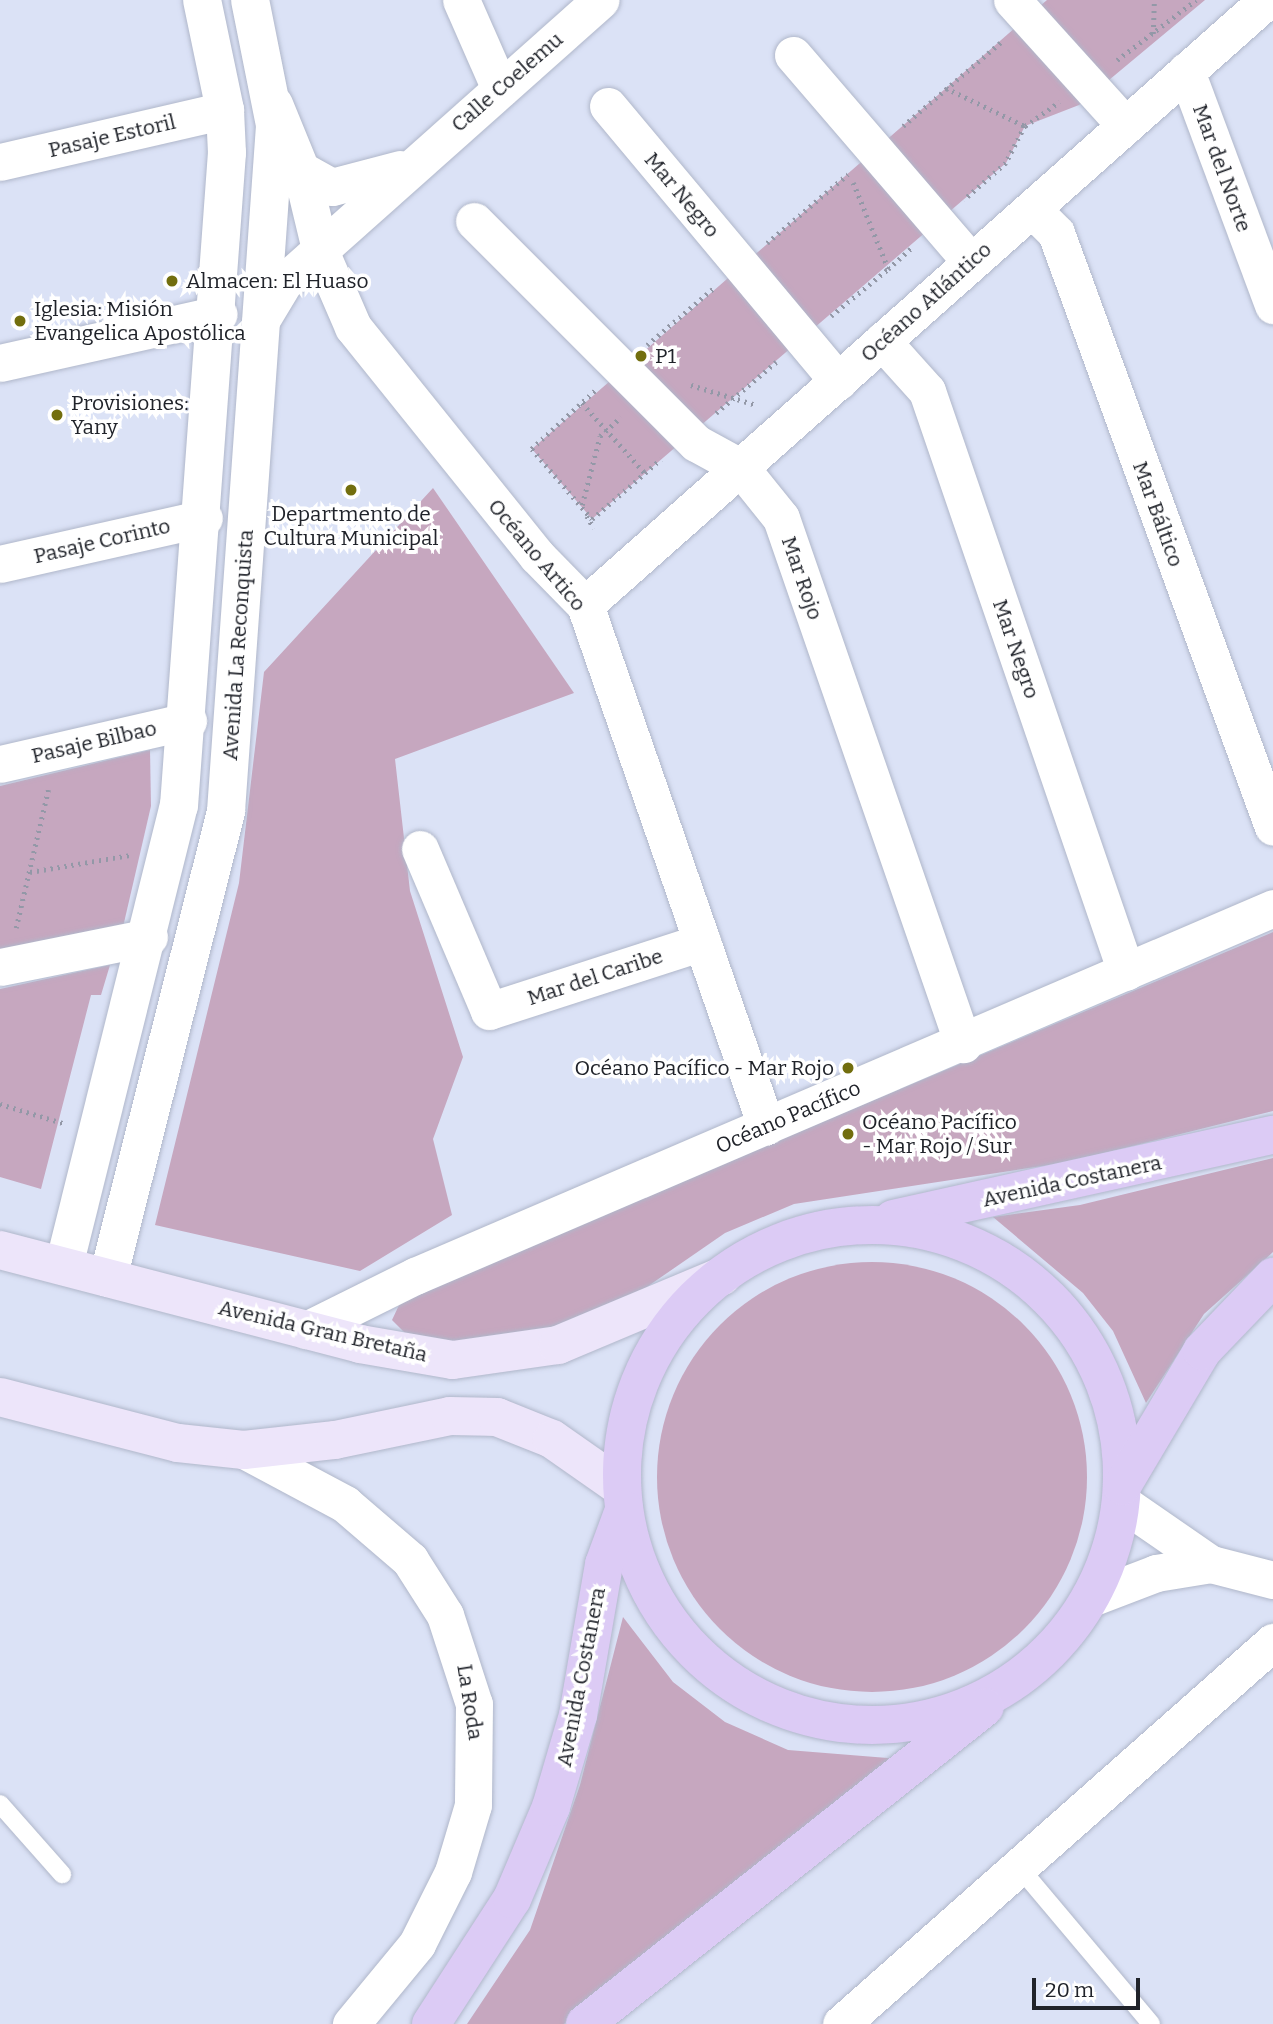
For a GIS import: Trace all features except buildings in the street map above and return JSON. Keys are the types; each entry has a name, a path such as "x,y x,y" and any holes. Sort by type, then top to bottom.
{"main road":[{"name":"Avenida Costanera","path":"431,2024 505,1910 551,1807 578,1715 604,1564 623,1499 626,1434 646,1370 666,1334 722,1276 797,1237 870,1224 1273,1135"},
{"path":"870,1224 969,1244 1052,1301 1074,1326 1107,1386 1122,1452 1122,1494"},
{"name":"Avenida Gran Bretaña","path":"0,1250 410,1355 496,1358 585,1337 722,1276"},
{"path":"585,2024 938,1750 1054,1647 1091,1598 1122,1494 1202,1351 1273,1277"},
{"path":"0,1397 178,1443 243,1450 473,1415 552,1439 623,1499 644,1578 668,1620 707,1664 767,1703 836,1723 907,1724 1007,1686"}],"street":[{"name":"Avenida La Reconquista","path":"64,1266 172,849 188,721 219,314 225,110 202,0"},
{"name":"Avenida La Reconquista","path":"108,1278 226,811 260,322 272,99 250,0"},
{"path":"461,0 500,89"},
{"name":"Calle Coelemu","path":"260,322 284,282 321,253 414,164 600,0"},
{"name":"Océano Atlántico","path":"584,605 1032,209 1260,2"},
{"path":"1020,9 1125,125"},
{"path":"793,55 861,162 936,225 971,262"},
{"name":"Mar del Norte","path":"1186,71 1273,305"},
{"name":"Océano Artico","path":"272,99 301,170 321,253 353,327 537,556 584,605 766,1126"},
{"name":"Mar Negro","path":"608,106 838,381"},
{"name":"Pasaje Estoril","path":"0,162 225,110"},
{"name":"Calle Coelemu","path":"301,170 332,187 352,186 414,164"},
{"name":"Mar Báltico","path":"1032,209 1056,233 1273,827"},
{"name":"Mar Rojo","path":"474,220 689,435 740,467 781,518 963,1044"},
{"path":"0,363 219,314"},
{"name":"Mar Negro","path":"882,341 927,391 1126,972"},
{"name":"Pasaje Corinto","path":"0,564 204,518"},
{"name":"Pasaje Bilbao","path":"0,764 188,721"},
{"name":"Mar del Caribe","path":"420,849 489,1011 702,942"},
{"name":"Océano Pacífico","path":"306,1330 415,1276 963,1044 1273,908"},
{"path":"4,966 149,937"},
{"name":"La Roda","path":"243,1450 345,1504 410,1560 449,1624 474,1704 473,1805 453,1872 417,1944 351,2024"},
{"path":"1122,1494 1211,1564 1273,1580"},
{"path":"1091,1598 1156,1573 1211,1564"},
{"path":"841,2024 1273,1642"}],"lane":[{"path":"0,1804 62,1874"},
{"path":"1019,1867 1151,2024"}],"path":[{"path":"1153,34 1154,0"},
{"path":"946,88 1025,126 1006,163 888,269 593,519 532,449 621,367 946,88 1020,9"},
{"path":"861,162 888,269"},
{"path":"582,403 645,473"},
{"path":"4,966 30,872 56,751"},
{"path":"30,872 172,849"},
{"path":"0,1104 63,1123"}],"shaded area":[{"path":"1047,0 1205,0 1079,105 1025,126 1006,163 592,519 532,449"},
{"path":"433,488 574,693 395,759 410,891 463,1057 433,1139 452,1215 360,1271 155,1225 239,883 264,672"},
{"path":"150,750 151,806 123,927 0,951 0,786"},
{"path":"1273,932 1273,1111 1068,1162 794,1204 725,1233 641,1291 571,1326 456,1342 405,1333 392,1320 400,1303 414,1294"},
{"path":"110,965 101,995 91,995 41,1189 0,1177 0,989"},
{"path":"1273,1158 1273,1252 1204,1314 1146,1403 1113,1331 1083,1293 993,1217 1080,1205"},
{"path":"872,1262 914,1266 954,1278 992,1298 1024,1325 1051,1357 1071,1395 1083,1435 1087,1477 1083,1519 1071,1559 1051,1597 1024,1629 992,1656 954,1676 914,1688 872,1692 830,1688 790,1676 752,1656 720,1629 693,1597 673,1559 661,1519 657,1477 661,1435 673,1395 693,1357 720,1325 752,1298 790,1278 830,1266"},
{"path":"623,1617 673,1682 725,1722 788,1750 900,1759 564,2024 467,2024 530,1930 580,1785"}],"place":[{"name":"Almacen: El Huaso","path":"172,281"},
{"name":"Iglesia: Misión Evangelica Apostólica","path":"20,321"},
{"name":"P1","path":"641,356"},
{"name":"Provisiones: Yany","path":"57,415"},
{"name":"Departmento de Cultura Municipal","path":"351,490"},
{"name":"Océano Pacífico - Mar Rojo","path":"848,1068"},
{"name":"Océano Pacífico - Mar Rojo / Sur","path":"848,1134"}]}
